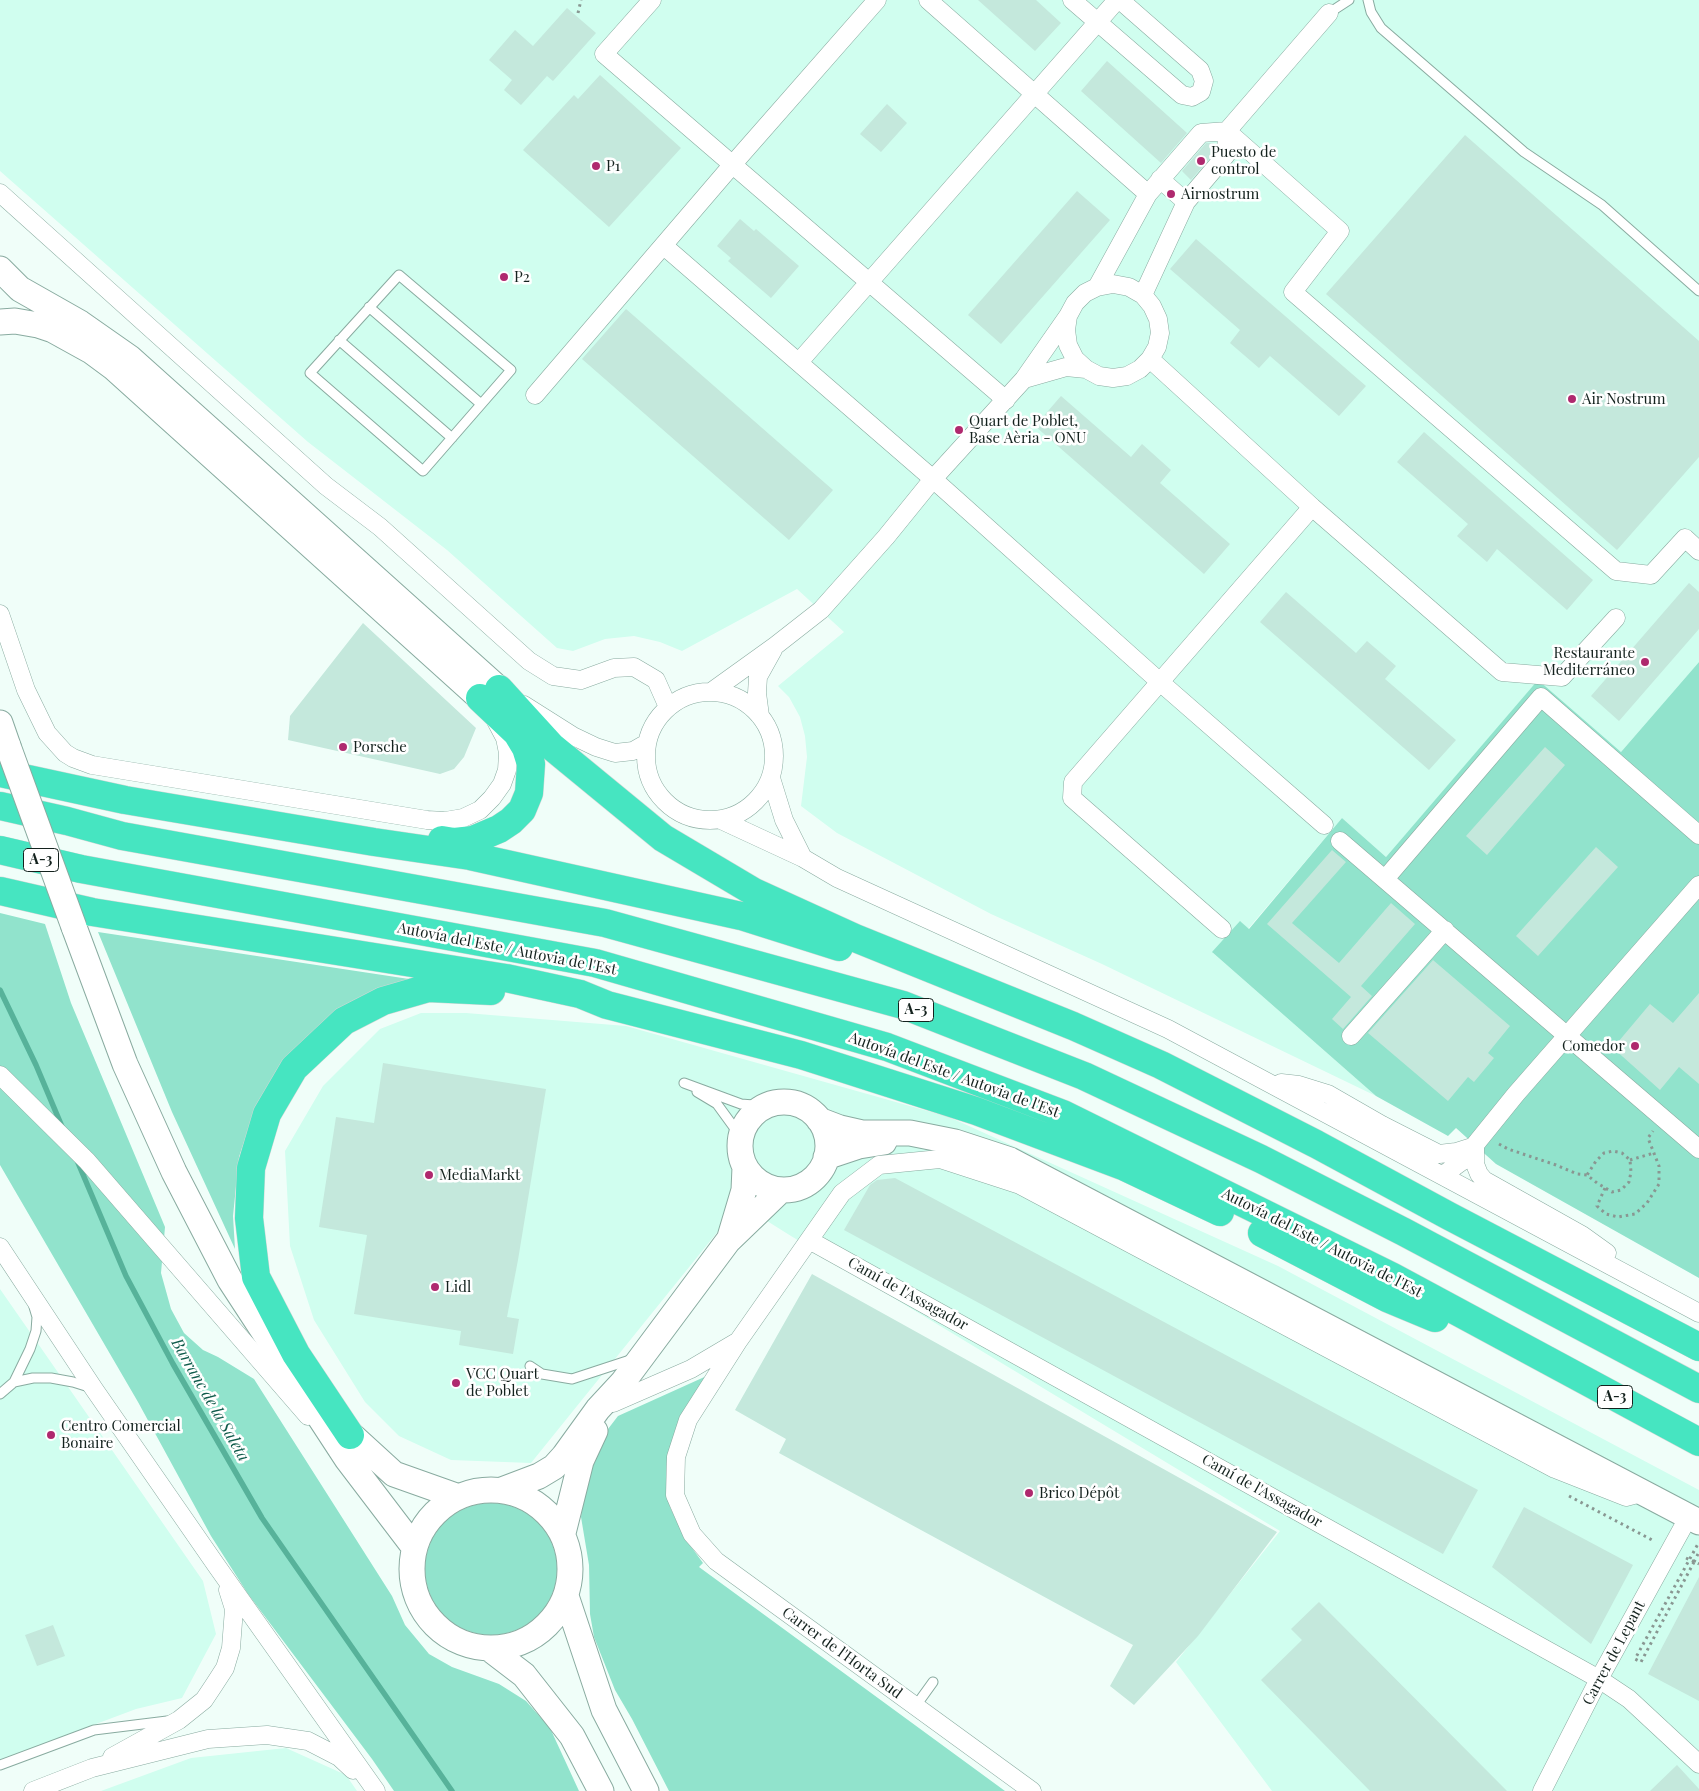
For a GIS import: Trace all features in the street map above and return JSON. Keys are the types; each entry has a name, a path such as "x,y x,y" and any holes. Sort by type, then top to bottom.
{"highway":[{"path":"226,817 263,813 454,842 473,840 486,836 511,821 522,810 529,794 531,764 526,748 517,733 489,694"},
{"path":"489,694 663,838 754,892 855,938 948,974 986,992 1073,1026 1161,1064 1699,1347"},
{"path":"0,773 125,800 470,856 741,916 986,992"},
{"name":"A-3","path":"0,806 122,836 605,923 903,1005 1084,1076 1261,1159 1404,1232 1699,1389"},
{"name":"Autovía del Este / Autovia de l'Est","path":"0,850 81,869 595,964 887,1048 1063,1114 1392,1277 1699,1442"},
{"path":"0,890 83,919 506,978 580,994 607,1005 801,1055 994,1118 1125,1167 1236,1220 1387,1298 1430,1316 1530,1352"},
{"path":"349,1447 296,1354 256,1277 248,1218 251,1168 267,1114 294,1068 344,1021 384,1001 428,988 505,992 578,1004 607,1005"}],"main road":[{"path":"0,269 20,289 80,323 130,358 489,694"},
{"path":"0,322 15,321 53,330 91,351 114,368 489,694"},
{"path":"4,734 83,919 126,1064 174,1172 230,1280 261,1329 302,1388 349,1447 414,1547"},
{"path":"781,1102 795,1104 809,1110 819,1120 828,1144 826,1157 820,1171 810,1182 796,1188 781,1190 767,1187 754,1179 745,1167 740,1153 740,1137 745,1124 754,1113 766,1106 781,1102"},
{"path":"819,1120 840,1128 862,1133 910,1133 955,1142 1010,1160 1694,1519"},
{"path":"826,1157 859,1146 894,1141 955,1142"},
{"path":"728,1241 744,1190 745,1167"},
{"path":"562,1534 590,1439 618,1393 728,1241 781,1190"},
{"path":"502,1490 539,1476 554,1467 598,1409 618,1393"},
{"path":"349,1447 394,1474 456,1496"},
{"path":"479,1490 502,1490 526,1497 548,1512 562,1534 569,1554 571,1575 566,1596 555,1617 537,1634 514,1645 490,1649 466,1645 444,1634 427,1616 416,1595 411,1571 414,1547 423,1526 438,1509 456,1496 479,1490"},
{"path":"566,1596 604,1710 646,1791"},
{"path":"490,1649 524,1675 572,1736 601,1791"}],"street":[{"path":"652,0 604,54 1006,400"},
{"path":"535,396 733,164 877,0"},
{"path":"928,0 1148,194"},
{"path":"799,362 1035,93 1098,22 1119,0 1200,70 1204,81 1201,92 1192,97 1182,95 1098,22 1072,0"},
{"path":"1143,295 1186,202 1226,155 1227,131 1329,14"},
{"path":"1097,287 1148,194 1160,179 1201,133 1227,131 1340,231 1293,292 1616,571 1651,576 1685,538 1699,551"},
{"path":"1160,179 1186,202"},
{"path":"0,193 326,486 380,527 529,661 553,676 581,680 614,668 634,667 656,680 668,707"},
{"path":"664,246 933,479 1160,682 1324,825"},
{"path":"711,692 775,646 820,610 886,537 933,479 1024,379 1075,303 1085,293 1097,287 1113,284 1129,287 1143,295 1152,306 1158,319 1160,333 1157,347 1150,359 1140,369 1127,376 1113,378 1099,376 1086,370 1066,367 1024,379"},
{"path":"1068,316 1066,330 1068,345 1075,359 1086,370"},
{"path":"1150,359 1312,507 1502,672 1562,677 1616,618"},
{"path":"1222,929 1072,798 1073,782 1312,507"},
{"path":"0,614 26,690 47,733 65,753 73,758 92,764 427,820 454,820 480,810 502,784 507,770 508,753 505,738 494,717 489,694"},
{"path":"760,716 757,693 758,677 775,646"},
{"path":"711,692 729,695 746,703 760,716 770,735 774,756 770,778 763,793 752,806 737,815 721,820 700,820 680,814 663,801 651,784 646,764 646,743 654,724 668,707 695,694 711,692"},
{"path":"489,694 596,747 615,753 632,751 646,743"},
{"path":"1385,879 1541,697 1699,835"},
{"path":"770,778 784,820 802,858"},
{"path":"721,820 802,858 845,882 1168,1029 1267,1080 1699,1313"},
{"path":"1340,841 1699,1149"},
{"path":"1443,1175 1462,1162 1516,1094 1699,886"},
{"path":"1351,1036 1445,930"},
{"path":"0,1075 87,1161 214,1308 349,1447"},
{"path":"1267,1080 1299,1085 1328,1094 1382,1126 1440,1154 1456,1152 1479,1140"},
{"path":"1479,1140 1475,1164 1484,1180 1582,1235 1666,1295"},
{"path":"618,1393 691,1369 740,1340 842,1193 879,1164 940,1159 1020,1185 1555,1469 1626,1497 1644,1492"},
{"name":"Camí de l'Assagador","path":"810,1240 1599,1679 1629,1699 1699,1764"},
{"path":"0,1248 94,1389 375,1790"},
{"name":"Carrer de l'Horta Sud","path":"740,1340 688,1420 676,1457 675,1495 692,1534 716,1561 1032,1791"},
{"name":"Carrer de Lepant","path":"1542,1791 1599,1679 1694,1519"},
{"path":"92,1768 180,1720 204,1700 225,1668 231,1648 234,1609 228,1588 216,1565"},
{"path":"33,1791 92,1768 208,1739 267,1735 308,1740 338,1757 375,1790"}],"lane":[{"path":"1329,14 1349,0"},
{"path":"1368,0 1371,12 1381,28 1524,152 1602,205 1699,290"},
{"path":"399,275 511,370 423,471 310,373 370,307 399,275"},
{"path":"370,307 481,404"},
{"path":"339,340 452,438"},
{"path":"740,1137 717,1104 684,1083 741,1104 766,1106"},
{"path":"0,1394 14,1382 30,1349 36,1331 37,1317 30,1293"},
{"path":"530,1366 542,1374 572,1379 643,1356"},
{"path":"14,1382 33,1378 51,1378 73,1382 94,1389"},
{"path":"915,1706 933,1682"},
{"path":"0,1765 94,1730 180,1720"}],"path":[{"path":"578,13 581,0"},
{"path":"1604,1188 1597,1206 1606,1214 1618,1216 1635,1214 1647,1203 1659,1184 1660,1166 1648,1138 1663,1118"},
{"path":"1479,1140 1556,1165 1577,1174 1587,1174 1612,1192 1621,1190 1629,1182 1632,1172 1630,1160 1622,1153 1614,1151 1604,1153 1587,1174"},
{"path":"1630,1160 1654,1153"},
{"path":"1699,1542 1635,1659 1641,1662 1699,1552"}],"shaded area":[{"path":"0,0 1699,0 1699,662 1621,752 1538,681 1386,857 1342,818 1248,929 1241,922 1213,953 1376,1096 1102,964 991,914 837,833 801,806 807,757 805,736 800,717 789,697 778,686 844,632 797,589 682,651 660,642 634,636 605,639 573,651 557,648 447,550 308,442 0,171"},
{"path":"421,1013 466,1013 626,1026 949,1117 1278,1266 1699,1490 1699,1791 1272,1791 1176,1662 1280,1531 740,1204 531,1463 451,1460 399,1436 365,1402 314,1320 290,1246 285,1151 323,1086 380,1029"},
{"name":"Centro Comercial Bonaire","path":"0,1289 203,1581 216,1634 182,1698 136,1709 0,1760"},
{"path":"286,1748 346,1775 357,1791 101,1791 191,1758"}],"green space":[{"path":"1699,662 1699,1278 1496,1164 1456,1128 1448,1136 1376,1096 1212,952 1240,921 1249,929 1342,818 1386,857 1538,680 1621,752"},
{"path":"0,913 45,924 71,1003 165,1227 161,1273 171,1309 184,1333 203,1350 254,1379 392,1596 405,1625 429,1654 452,1667 499,1684 526,1701 550,1728 579,1791 394,1791 248,1594 211,1536 138,1402 0,1165"},
{"path":"98,932 409,979 252,1118 239,1157 233,1216 235,1249 172,1112"},
{"path":"711,1374 685,1410 677,1426 667,1458 666,1482 670,1507 684,1537 703,1563 699,1567 1005,1791 669,1791 615,1690 594,1637 590,1614 589,1565 581,1517 584,1487 592,1458 608,1429 618,1416"},
{"path":"491,1503 504,1504 516,1508 538,1522 552,1544 556,1556 556,1582 552,1594 538,1616 516,1630 504,1634 491,1635 478,1634 466,1630 444,1616 430,1594 426,1582 425,1569 426,1556 430,1544 444,1522 466,1508 478,1504"}],"building":[{"path":"978,0 1036,0 1061,23 1035,51"},
{"path":"567,8 596,33 553,81 547,76 521,105 504,90 512,80 489,60 515,30 533,46"},
{"path":"1107,61 1187,133 1161,163 1081,91"},
{"path":"600,75 681,148 609,227 523,150 574,95 578,99"},
{"path":"887,104 907,123 881,152 860,134"},
{"name":"Air Nostrum","path":"1465,135 1699,341 1699,457 1617,550 1326,294"},
{"path":"1206,143 1213,143 1216,146 1216,151 1191,180 1182,171"},
{"path":"1077,191 1110,220 1001,344 968,315"},
{"path":"740,219 754,231 756,229 799,266 771,298 728,261 731,258 717,246"},
{"path":"1196,239 1366,386 1339,416 1270,356 1259,368 1230,343 1240,330 1170,269"},
{"path":"626,309 833,490 789,540 582,359"},
{"path":"1061,396 1131,457 1142,444 1171,470 1160,483 1230,544 1204,574 1035,426"},
{"path":"1424,432 1593,580 1567,610 1497,549 1487,562 1457,536 1468,524 1397,462"},
{"name":"Restaurante Mediterráneo","path":"1689,583 1699,592 1699,629 1619,721 1591,696"},
{"path":"1286,592 1356,653 1367,641 1396,666 1385,679 1456,740 1429,770 1260,622"},
{"path":"363,623 476,728 464,757 454,769 440,774 288,740 290,716"},
{"path":"1545,747 1565,765 1487,855 1466,836"},
{"path":"1596,847 1618,867 1538,956 1516,936"},
{"path":"1332,850 1346,862 1292,923 1339,963 1391,903 1415,924 1361,986 1372,996 1343,1029 1332,1019 1351,997 1267,924"},
{"path":"1433,960 1510,1026 1488,1053 1494,1058 1474,1082 1468,1077 1448,1101 1368,1033"},
{"path":"1699,993 1699,1084 1679,1067 1660,1090 1613,1048 1650,1004 1673,1023"},
{"name":"MediaMarkt","path":"383,1063 546,1089 507,1317 519,1319 513,1354 459,1345 461,1331 354,1314 367,1235 319,1227 336,1117 374,1123"},
{"path":"895,1178 1478,1490 1443,1554 844,1230 870,1185 877,1180"},
{"name":"Brico Dépôt","path":"812,1274 1277,1532 1198,1636 1134,1705 1110,1686 1133,1645 779,1453 786,1439 735,1410"},
{"path":"1524,1507 1633,1565 1591,1644 1492,1567"},
{"path":"1699,1577 1699,1701 1648,1674"},
{"path":"1319,1602 1507,1791 1370,1791 1261,1680 1302,1640 1291,1629"},
{"path":"53,1625 65,1656 37,1666 25,1635"},
{"path":"1677,1765 1699,1791 1650,1791"}],"waterway":[{"name":"Barranc de la Saleta","path":"0,990 36,1065 63,1129"},
{"name":"Barranc de la Saleta","path":"76,1158 126,1276 173,1364 262,1518 452,1791"}],"place":[{"name":"Puesto de control","path":"1201,161"},
{"name":"P1","path":"596,166"},
{"name":"Airnostrum","path":"1171,194"},
{"name":"P2","path":"504,277"},
{"name":"Air Nostrum","path":"1572,399"},
{"name":"Quart de Poblet, Base Aèria - ONU","path":"959,430"},
{"name":"Restaurante Mediterráneo","path":"1645,662"},
{"name":"Porsche","path":"343,747"},
{"name":"Comedor","path":"1635,1046"},
{"name":"MediaMarkt","path":"429,1175"},
{"name":"Lidl","path":"435,1287"},
{"name":"VCC Quart de Poblet","path":"456,1383"},
{"name":"Centro Comercial Bonaire","path":"51,1435"},
{"name":"Brico Dépôt","path":"1029,1493"}]}
